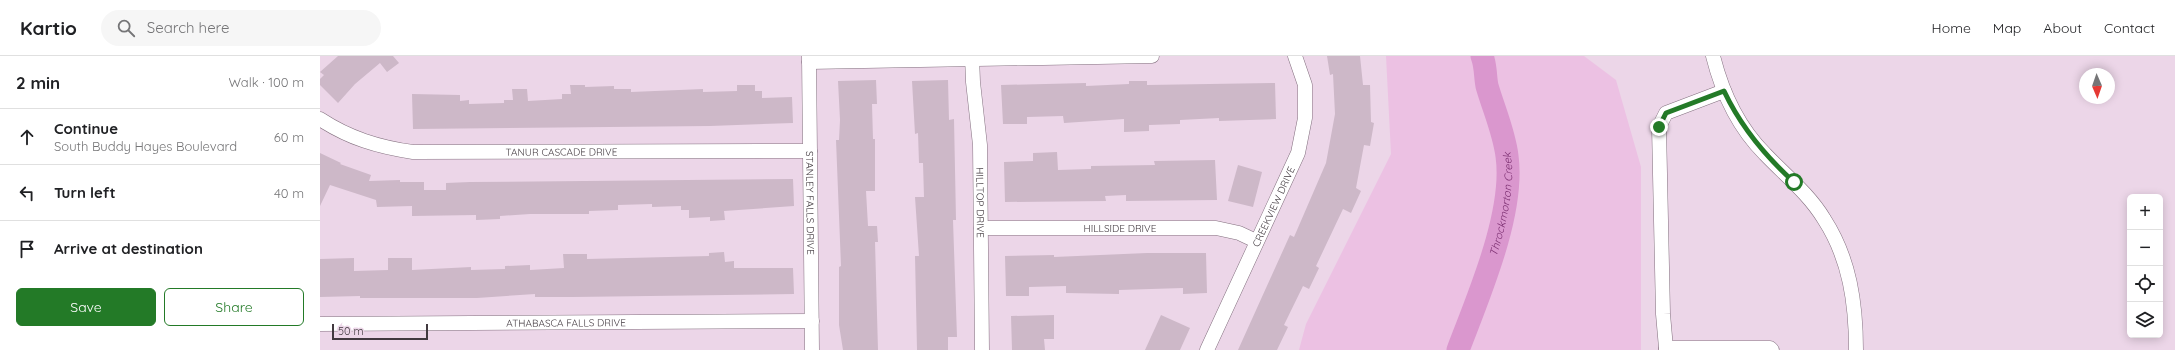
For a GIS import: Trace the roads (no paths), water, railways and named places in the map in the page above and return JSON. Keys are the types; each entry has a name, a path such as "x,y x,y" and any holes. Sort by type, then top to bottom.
{"street":[{"path":"809,59 1152,56"},
{"name":"CREEKVIEW DRIVE","path":"1207,350 1256,241 1298,153 1305,118 1304,85 1295,56"},
{"path":"1713,56 1724,91 1734,113 1748,135 1809,200 1824,218 1835,238 1843,258 1853,300 1856,350"},
{"name":"HILLTOP DRIVE","path":"972,58 980,145 982,350"},
{"name":"STANLEY FALLS DRIVE","path":"809,59 812,350"},
{"path":"1724,91 1666,113 1659,127 1663,314 1666,349 1770,348 1772,350"},
{"name":"TANUR CASCADE DRIVE","path":"320,119 338,130 363,142 413,152 810,151"},
{"name":"HILLSIDE DRIVE","path":"981,228 1216,228 1239,233 1256,241"},
{"name":"ATHABASCA FALLS DRIVE","path":"320,324 812,321"}],"waterway":[{"name":"Throckmorton Creek","path":"1458,350 1493,254 1506,203 1508,179 1506,147 1487,86 1482,56"}]}
